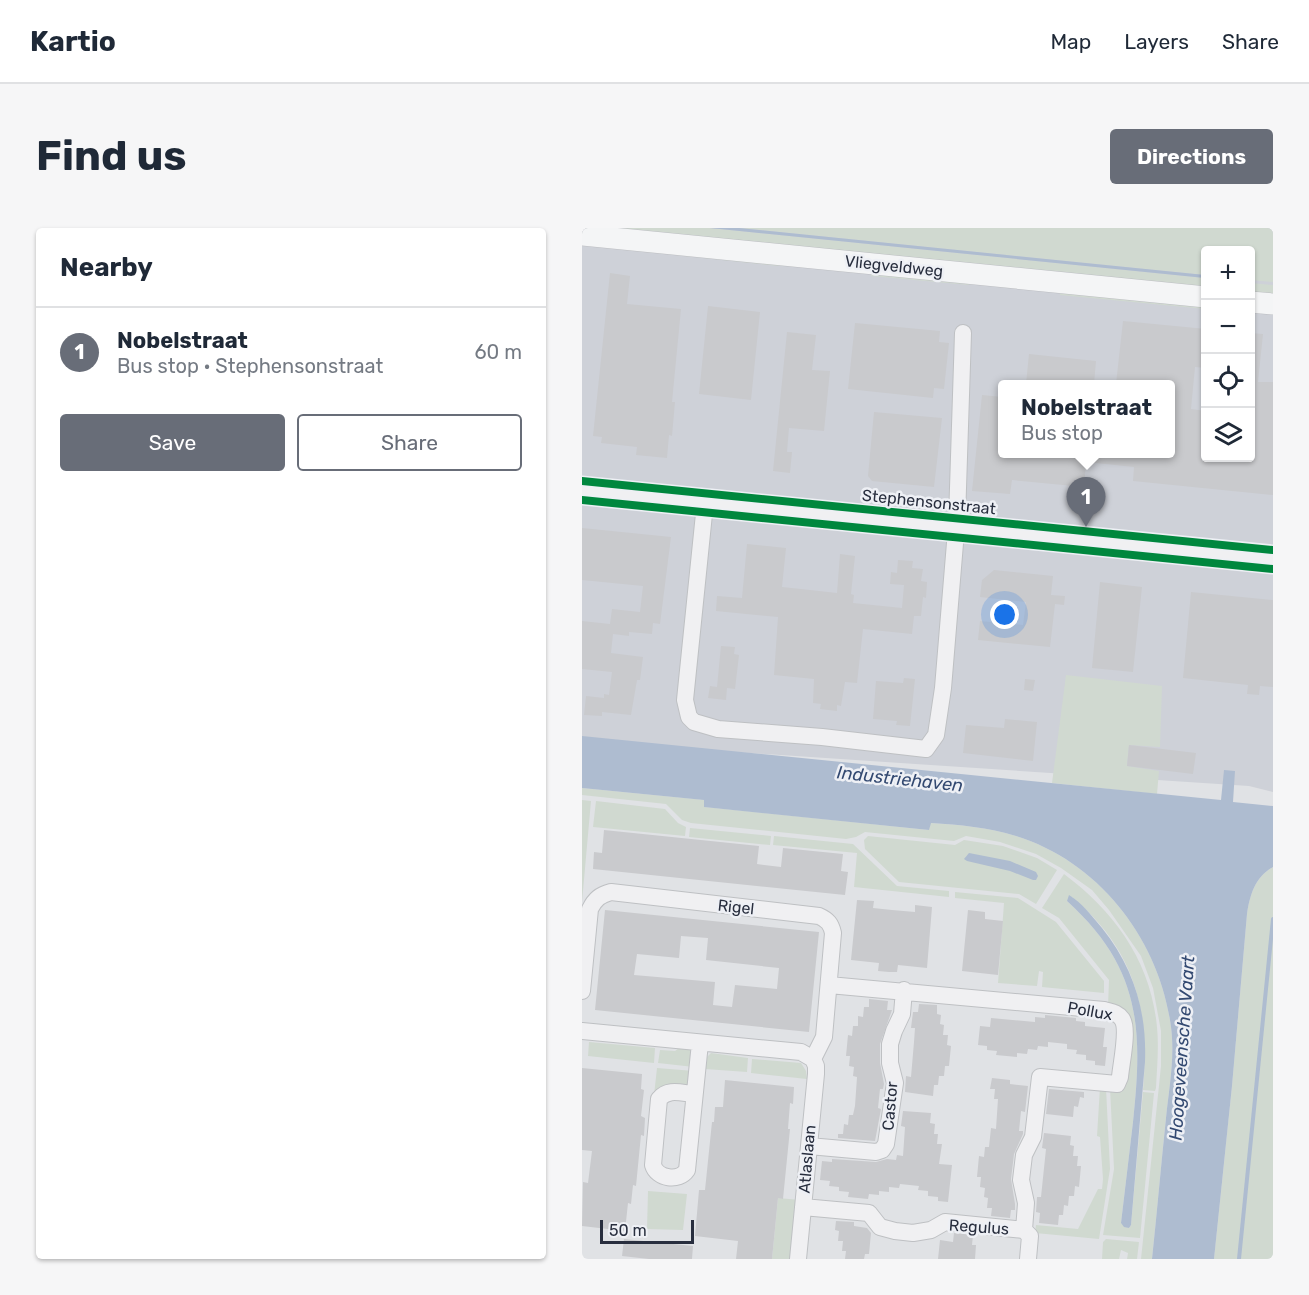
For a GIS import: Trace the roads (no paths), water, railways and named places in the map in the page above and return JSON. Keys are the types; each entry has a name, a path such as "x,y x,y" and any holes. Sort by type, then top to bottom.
{"main road":[{"name":"Vliegveldweg","path":"582,235 1201,297"},
{"path":"1255,302 1273,304"}],"street":[{"name":"Stephensonstraat","path":"956,530 963,333"},
{"name":"Stephensonstraat","path":"582,491 1273,560"},
{"path":"705,504 685,700 689,717 694,722 718,729 822,737 926,749 936,735 943,688 956,530"},
{"name":"Rigel","path":"582,991 590,909 595,900 611,892 819,916 826,919 832,926 824,1037 813,1059"},
{"name":"Pollux","path":"829,985 904,990 1114,1012 1121,1017 1125,1026 1120,1077 1117,1084 1040,1077 1033,1137 1024,1155 1021,1180 1026,1203 1024,1230"},
{"name":"Castor","path":"808,1146 876,1152 882,1150 886,1144 895,1083 890,1063 890,1044 902,1014 904,990"},
{"path":"582,1031 801,1052 813,1059"},
{"path":"694,1094 669,1092 663,1094 659,1100 653,1164 660,1176 678,1177 684,1175 687,1170 700,1043"},
{"name":"Atlaslaan","path":"798,1259 816,1074 813,1059"},
{"name":"Regulus","path":"803,1207 869,1213 880,1227 913,1233 931,1230 945,1222 1024,1230 1030,1236 1028,1259"}],"water":[{"path":"710,228 739,228 1201,275 1201,278"},
{"path":"582,736 1221,800 1224,770 1235,771 1233,802 1273,806 1273,867 1254,887 1247,914 1214,1259 1152,1259 1171,1073 1171,1027 1165,995 1154,965 1139,936 1121,909 1099,885 1074,865 1046,848 995,830 931,823 929,830 704,807 704,800 582,788"},
{"path":"969,853 1010,861 1036,872 1038,876 1036,880 1033,880 1010,871 967,861 964,859"},
{"path":"1069,895 1087,910 1113,943 1130,975 1141,1008 1145,1062 1129,1228 1124,1227 1121,1223 1136,1089 1136,1029 1132,1002 1123,976 1110,951 1091,926 1067,901"}],"waterway":[{"path":"1239,1259 1273,919"}],"place":[{"name":"Nobelstraat","path":"1086,527"}],"water label":[{"name":"Industriehaven","path":"900,779"},
{"name":"Hoogeveensche Vaart","path":"1182,1048"}]}
